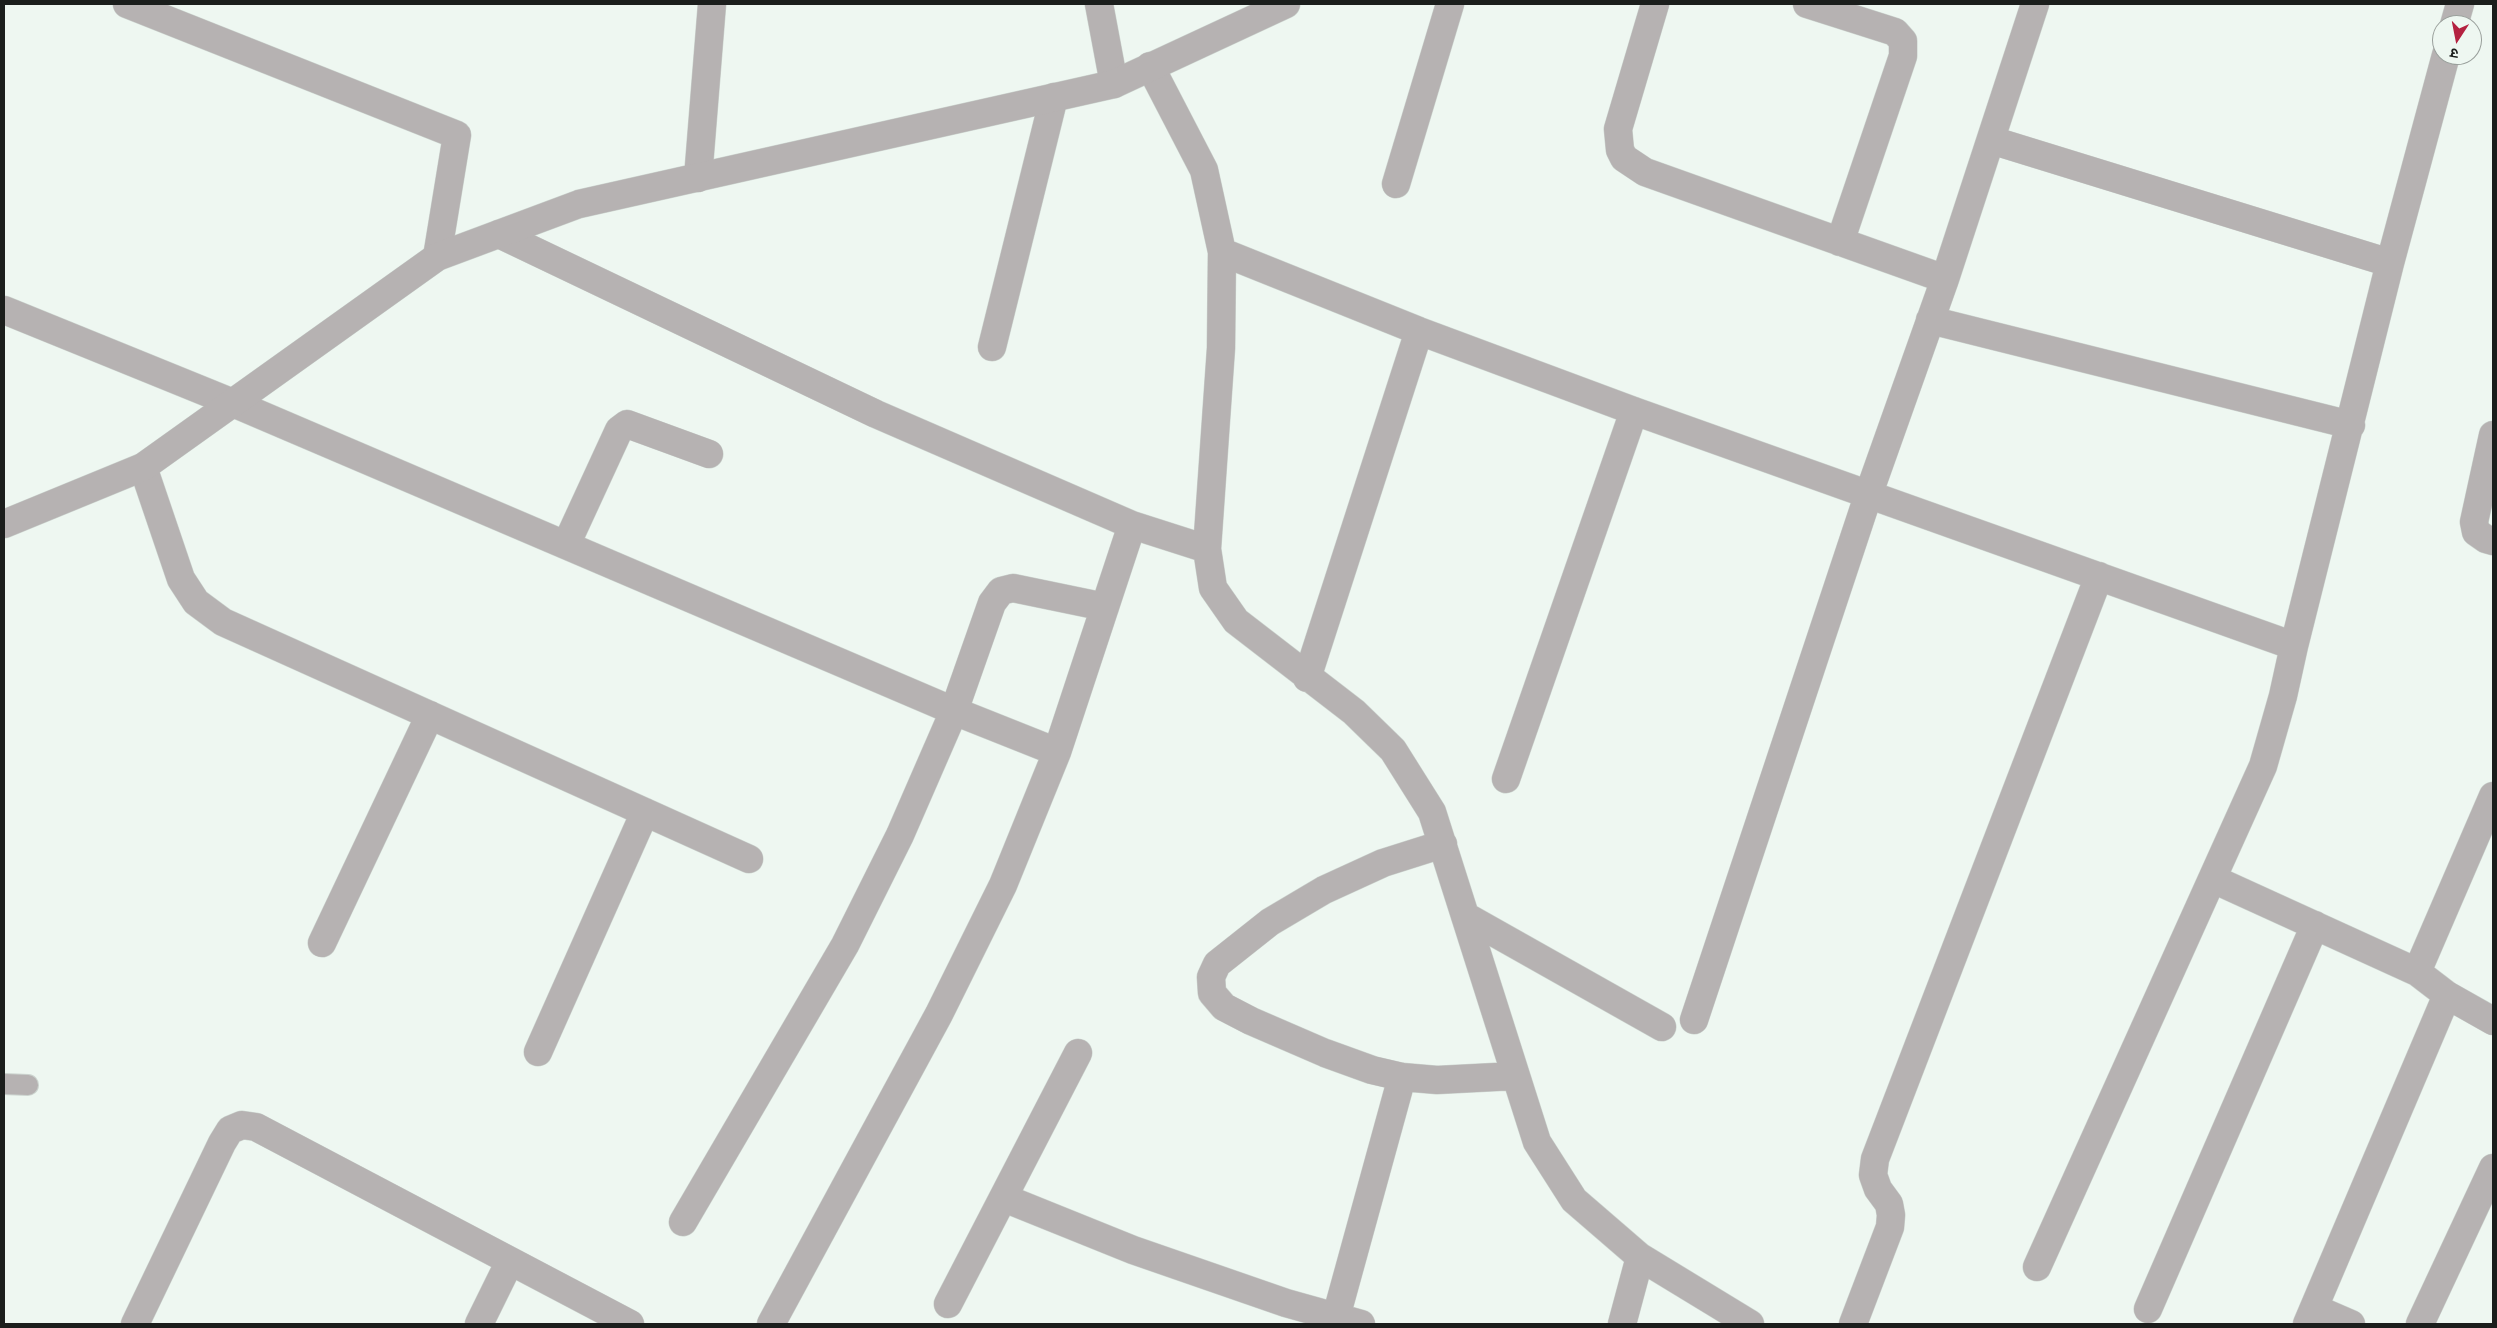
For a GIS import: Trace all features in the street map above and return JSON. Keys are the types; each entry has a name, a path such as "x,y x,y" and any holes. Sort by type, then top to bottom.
{"street":[{"path":"127,4 457,135 437,257"},
{"path":"698,178 712,4"},
{"path":"1099,4 1114,84"},
{"path":"4,524 143,467 437,257 579,204 1114,84 1286,4"},
{"path":"1396,184 1450,4"},
{"path":"1655,4 1618,128 1620,150 1624,158 1645,172 1945,279"},
{"path":"1807,4 1894,32 1904,41 1904,56 1840,242"},
{"path":"1694,1020 1869,493 1945,279 2035,4"},
{"path":"2037,1267 2263,766 2283,696 2390,263 2443,65"},
{"path":"1150,66 1204,170 1222,252 1221,348 1207,549 1213,588 1236,621 1307,678 1354,712 1393,750 1432,812 1537,1142 1574,1200 1640,1256 1750,1324"},
{"path":"992,347 1054,97"},
{"path":"1991,140 2390,263"},
{"path":"499,234 876,414 1132,525 1207,549"},
{"path":"1222,252 1419,331 1634,411 1869,493 2294,646"},
{"path":"4,310 233,403 954,711 1057,752"},
{"path":"1930,320 2351,425"},
{"path":"1307,678 1419,331"},
{"path":"1506,779 1634,411"},
{"path":"566,545 618,430 627,424 709,454"},
{"path":"2493,435 2474,522 2476,532 2493,542"},
{"path":"143,467 181,579 196,602 223,622 749,859"},
{"path":"770,1324 964,962 1003,885 1057,752 1132,525"},
{"path":"1853,1324 1890,1227 1891,1215 1889,1204 1878,1189 1873,1174 1875,1159 2098,576"},
{"path":"683,1222 845,945 900,835 954,711 992,604 1001,591 1012,588 1105,607"},
{"path":"322,943 430,715"},
{"path":"2417,972 2493,796"},
{"path":"538,1052 645,812"},
{"path":"1443,844 1383,863 1324,890 1270,922 1218,964 1211,977 1212,993 1224,1007 1250,1021 1325,1054 1372,1070 1402,1077 1437,1080 1516,1076"},
{"path":"2213,879 2417,972 2447,995 2493,1021"},
{"path":"1465,916 1662,1027"},
{"path":"2148,1309 2315,924"},
{"path":"2351,1324 2310,1316 2447,995"},
{"path":"948,1304 1078,1053"},
{"path":"1004,1198 1133,1250 1286,1303 1349,1321 1402,1077"},
{"path":"135,1324 222,1142 230,1130 242,1125 256,1127 630,1324"},
{"path":"2420,1324 2493,1168"},
{"path":"1622,1324 1640,1256"},
{"path":"479,1324 510,1260"}],"lane":[{"path":"4,1084 28,1085"}]}
